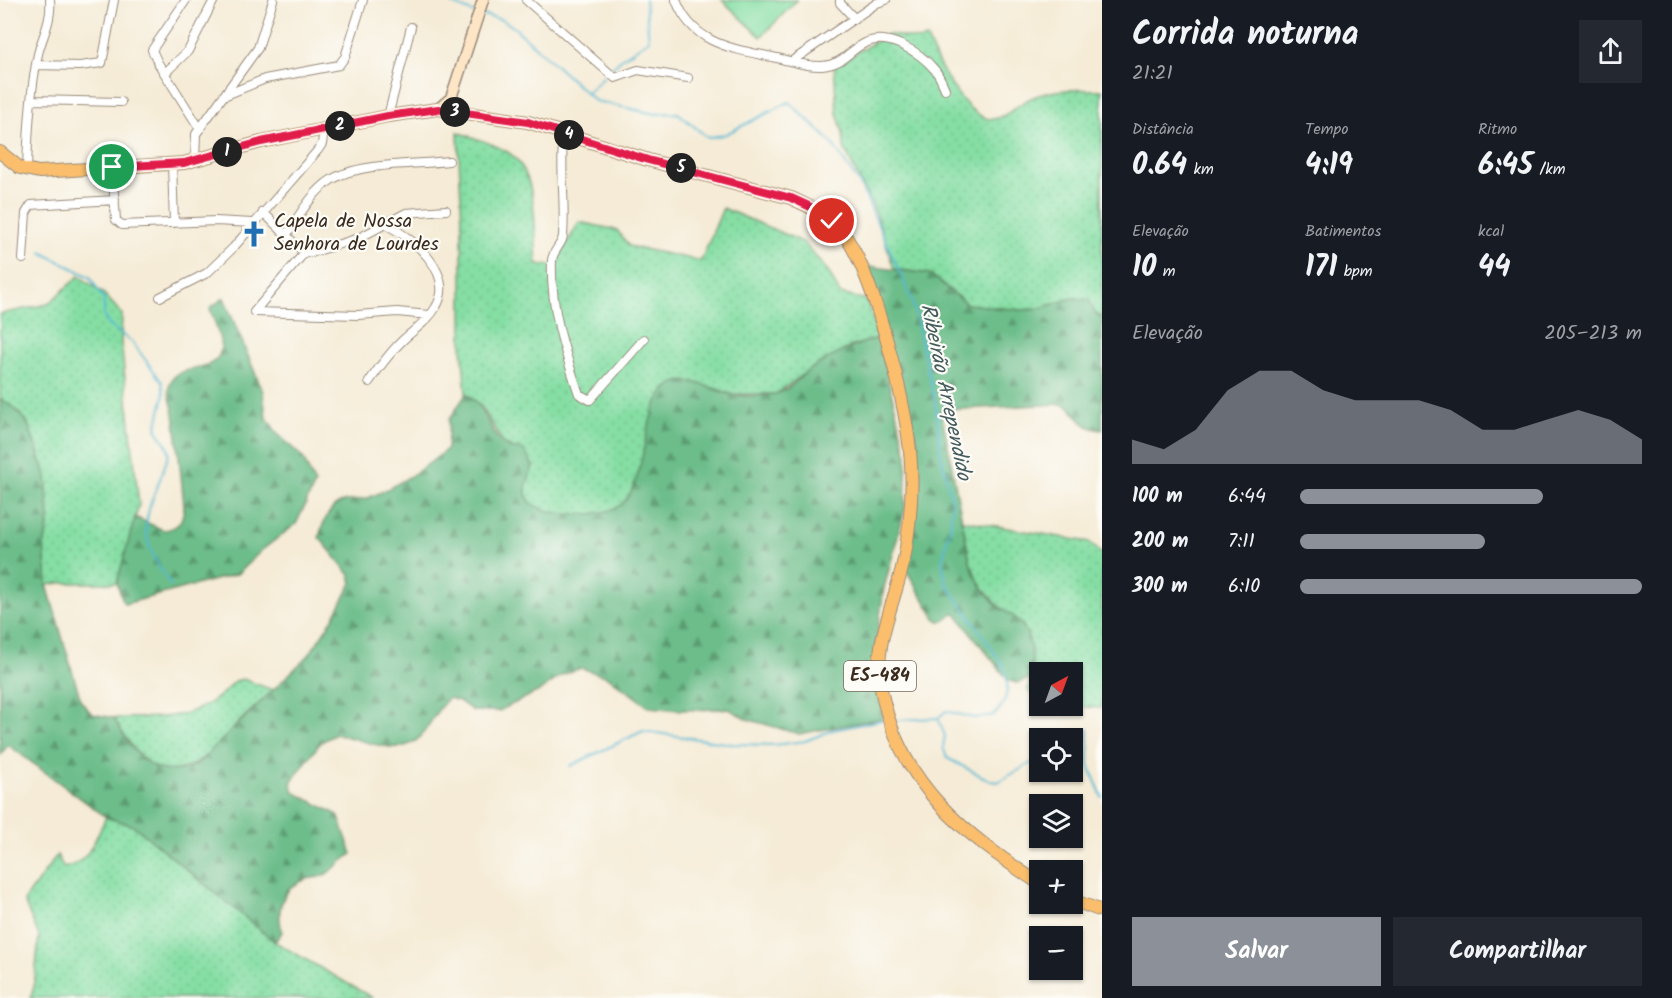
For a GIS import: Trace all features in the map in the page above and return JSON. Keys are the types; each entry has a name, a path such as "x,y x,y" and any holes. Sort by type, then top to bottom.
{"main road":[{"path":"0,152 27,170 54,172 172,163 195,160 388,116 438,109 451,98 480,9"},
{"name":"ES-484","path":"438,109 528,122 791,198 813,208 844,234 858,259 886,343 909,436 912,501 906,552 885,622 879,657 881,693 894,735 916,779 956,821 999,857 1029,877"},
{"path":"1083,904 1102,911"}],"street":[{"path":"27,170 32,100 37,65 43,39 49,26 50,0"},
{"path":"37,65 80,66 102,63 114,0"},
{"path":"186,0 153,47 154,56 200,129"},
{"path":"165,73 188,51 214,0"},
{"path":"195,160 194,139 260,44 273,0"},
{"path":"226,95 257,81 341,63 363,0"},
{"path":"526,0 615,78 638,70 688,78"},
{"path":"676,0 697,32 718,45 822,66 844,60 866,42 888,40 915,53 934,69 945,89"},
{"path":"840,0 840,3 854,18"},
{"path":"792,61 877,3 886,0"},
{"path":"388,116 411,27"},
{"path":"32,100 121,102"},
{"path":"160,297 207,273 232,248 322,144 324,129"},
{"path":"564,134 561,175 563,237 552,256 553,291 559,337 579,394 590,400 644,339"},
{"path":"286,234 313,198 335,178 388,165 450,161"},
{"path":"172,163 174,222"},
{"path":"112,167 116,220 122,225 216,221 252,223"},
{"path":"22,259 26,213 31,205 115,200"},
{"path":"429,315 397,312 358,315 254,312 305,252 322,251 359,238 406,213 446,210"},
{"path":"263,212 305,252"},
{"path":"369,382 386,357 437,307 441,294 432,263 422,248 400,231 384,224"}],"green space":[{"path":"722,0 797,0 761,37"},
{"path":"888,34 920,40 927,38 944,73 962,99 982,116 992,119 1002,117 1037,95 1055,91 1102,90 1102,318 1095,313 1089,300 1073,298 1037,309 1020,310 967,304 930,274 894,269 876,213 844,148 843,133 837,113 834,66"},
{"path":"458,132 506,151 517,160 525,172 533,202 537,264 554,266 579,222 617,230 629,246 701,261 723,208 803,242 828,271 840,294 867,300 878,338 852,346 809,370 776,394 730,394 715,388 659,399 642,466 632,492 624,503 616,509 589,514 573,515 544,510 533,504 526,494 527,482 533,466 503,443 482,407 466,394 462,348 462,225"},
{"path":"865,266 930,274 967,304 1020,310 1037,309 1073,298 1089,300 1095,313 1102,318 1102,430 1087,426 1072,410 1062,404 941,410 970,562 977,579 990,597 1020,622 1027,634 1032,658 1032,662 1029,662 1028,679 1017,683 1009,681 955,613 941,622 935,618 905,568 918,497 917,441"},
{"path":"79,276 104,294 122,314 121,342 139,505 117,583 47,585 44,547 49,519 46,475 27,421 12,406 0,399 0,314 48,304"},
{"path":"224,298 263,392 266,417 277,433 303,458 315,484 296,524 262,550 237,574 124,604 117,583 135,517 163,530 176,526 183,516 178,448 169,391 171,381 177,375 212,363 218,357 221,344 210,308"},
{"path":"878,338 907,456 905,509 884,588 876,643 884,718 799,734 747,719 729,709 680,710 649,707 608,677 581,668 562,675 543,689 499,711 473,711 459,701 449,698 416,741 406,746 383,746 336,734 321,742 291,782 294,792 338,815 352,854 325,875 298,883 286,893 280,907 282,932 275,942 134,826 106,817 8,745 0,755 0,399 12,406 27,422 46,475 49,519 44,547 47,585 81,701 92,714 114,718 129,743 146,762 168,771 197,764 309,655 332,620 352,583 350,575 319,537 328,514 345,501 368,498 399,482 447,449 449,420 466,394 480,407 497,438 503,444 512,449 524,450 533,466 527,482 526,494 533,504 557,513 603,512 623,503 632,491 655,406 662,393 673,384 694,382 740,396 775,394 785,390 812,368 828,359"},
{"path":"962,520 1089,542 1102,554 1102,708 1083,707 1083,662 1032,662 1027,634 1022,624 996,604 979,583 970,562"},
{"path":"243,679 273,690 204,757 189,767 174,771 159,769 145,760 130,743 114,718 165,717 194,710 208,704 235,681"},
{"path":"106,817 134,826 275,942 373,998 30,998 34,987 39,936 24,901 57,855 64,868 80,861 86,855"}],"waterway":[{"name":"Ribeirão Arrependido","path":"444,0 474,13"},
{"path":"610,70 621,59 649,40 645,0"},
{"name":"Ribeirão Arrependido","path":"483,15 503,20 516,29 595,101 655,114 678,113 708,138 726,134 789,102 831,142 860,184 912,300 936,407 941,455 952,501 951,524 942,561 946,583 1002,663 1006,677 1006,697 994,715 974,718 946,711 938,718"},
{"path":"586,94 603,77"},
{"path":"41,252 90,277 104,300 104,316 108,324 132,342 162,382 164,395 156,429 168,447 169,454 150,507 147,534 150,549 171,585"},
{"name":"Ribeirão Arrependido","path":"938,718 945,736 943,747 947,758 991,781 998,782 1029,764"},
{"path":"897,720 938,718"},
{"path":"570,766 643,731 732,744 774,745 805,741 833,730 882,720"},
{"name":"Ribeirão Arrependido","path":"1083,732 1088,729 1089,765 1102,797"}],"place":[{"name":"Capela de Nossa Senhora de Lourdes","path":"254,234"}],"route":[{"path":"112,167 184,163 261,142 388,116 438,109 528,122 648,160 791,198 813,208 832,221"}]}
